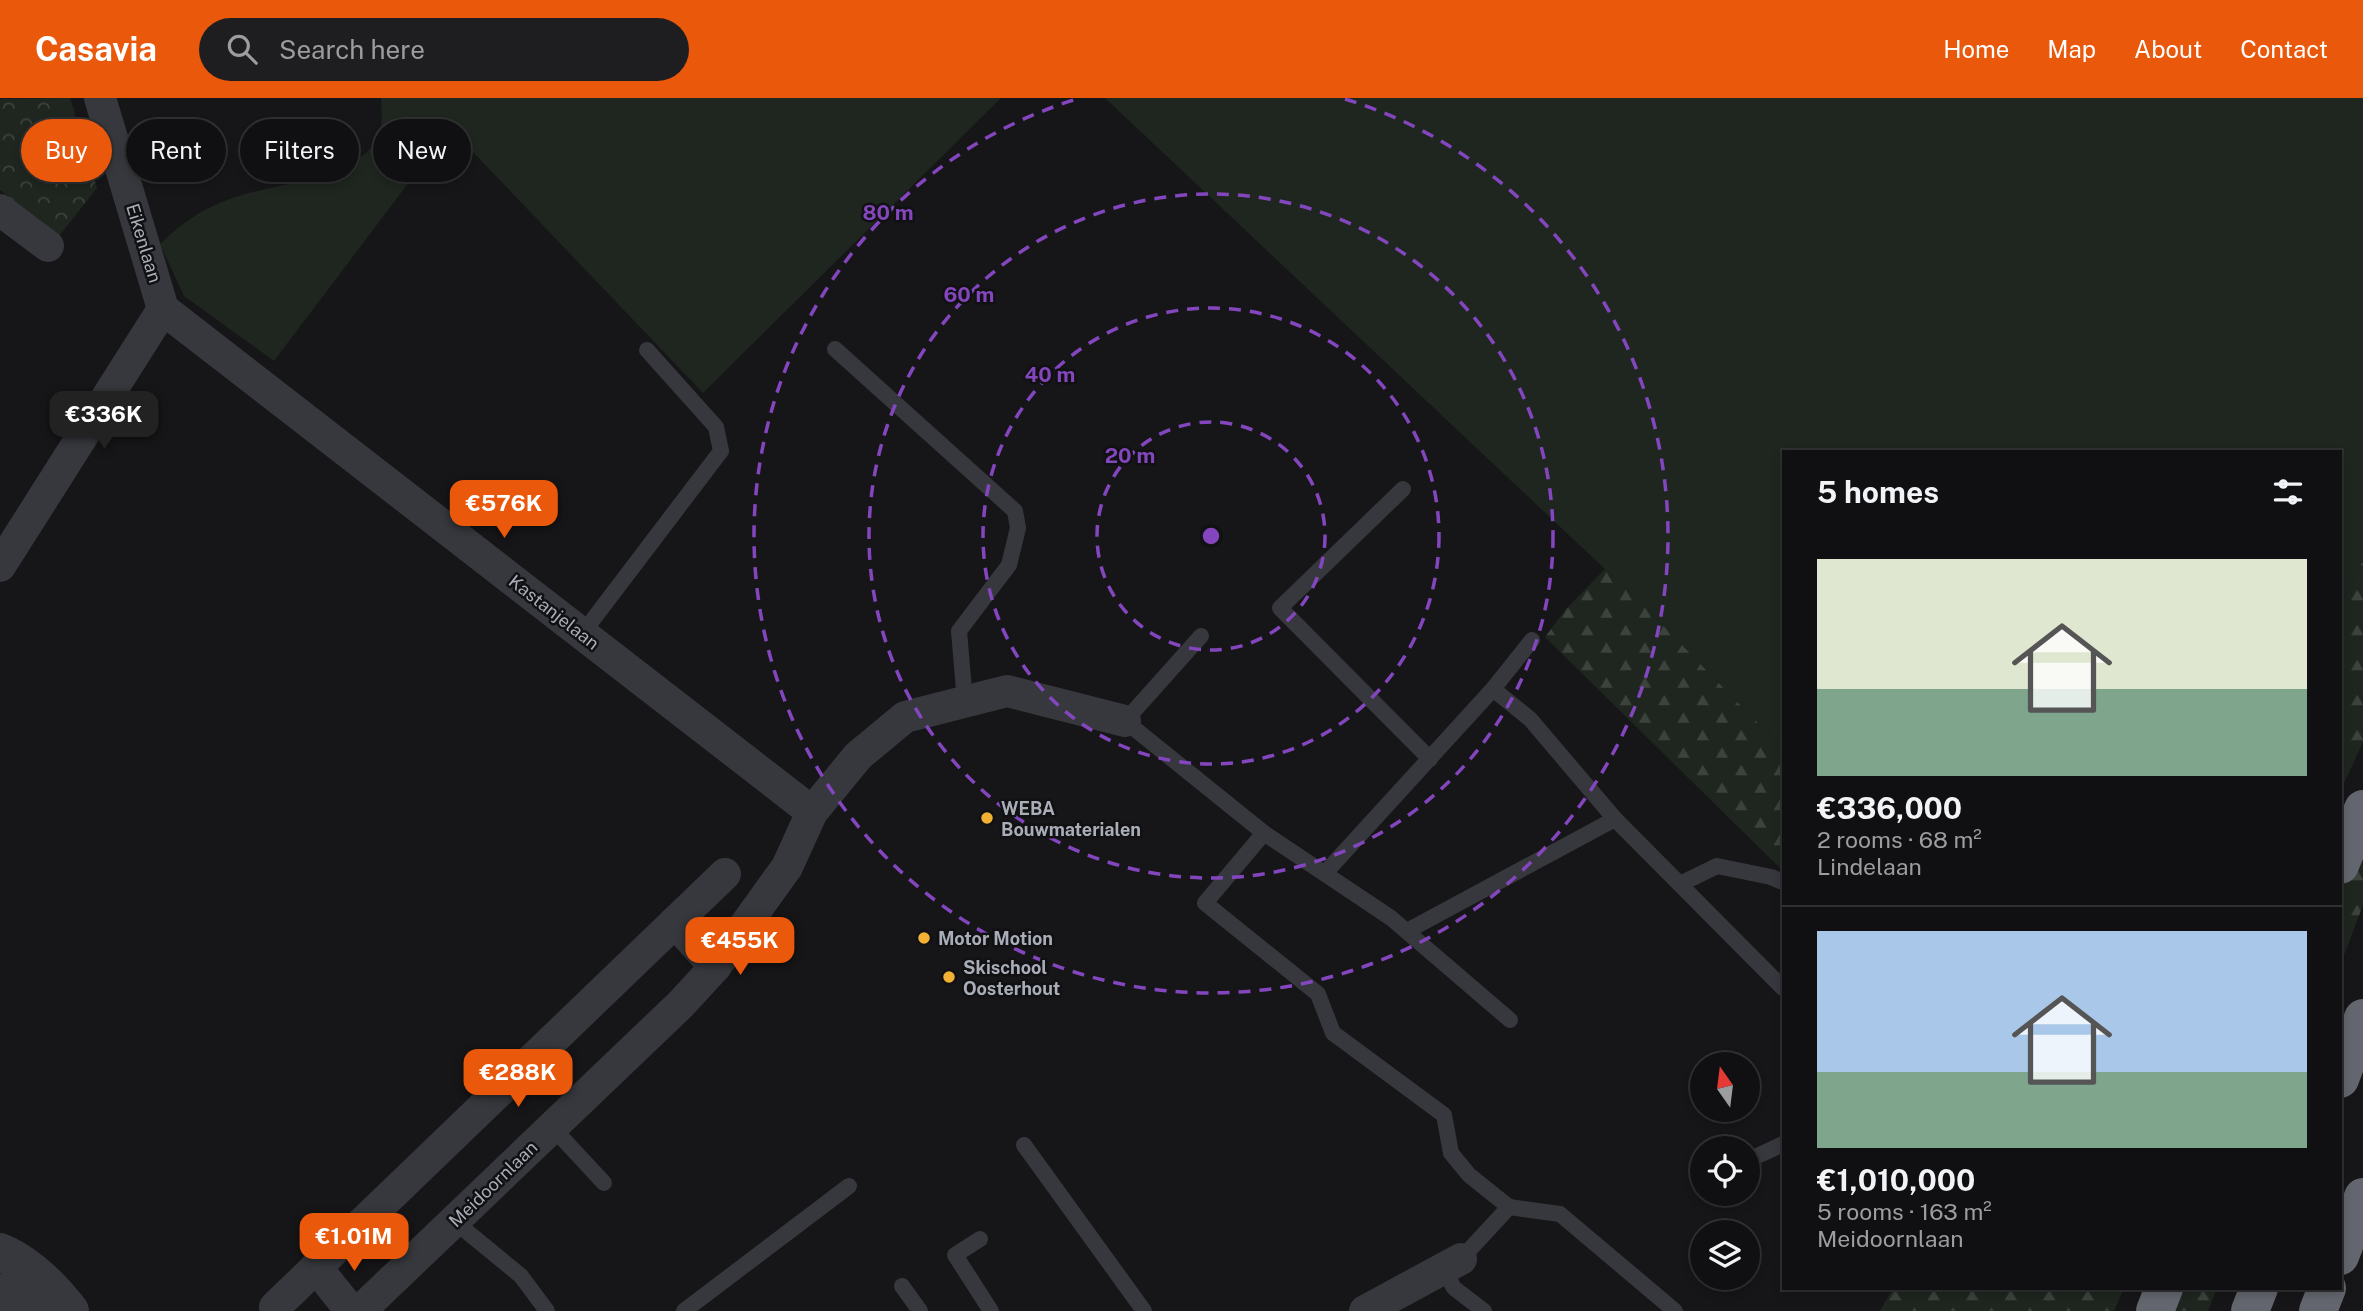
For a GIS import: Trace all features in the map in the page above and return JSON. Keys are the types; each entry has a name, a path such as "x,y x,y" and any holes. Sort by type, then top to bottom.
{"highway":[{"path":"2342,860 2363,809"},
{"path":"2342,1074 2363,1018"},
{"path":"2342,1251 2363,1196"},
{"path":"2155,1311 2163,1290"},
{"path":"2250,1311 2258,1290"},
{"path":"2318,1311 2326,1290"}],"street":[{"name":"Eikenlaan","path":"100,98 163,309"},
{"path":"0,209 48,246"},
{"path":"0,566 163,309"},
{"name":"Kastanjelaan","path":"163,309 811,812"},
{"name":"Meidoornlaan","path":"360,1311 681,1003 715,967 787,867 811,812 858,756 905,717 1007,691 1125,721"},
{"path":"275,1307 725,874"},
{"path":"675,922 715,967"},
{"path":"0,1252 10,1256 55,1291 70,1311"},
{"path":"1364,1311 1452,1264"},
{"path":"316,1268 351,1311"},
{"path":"0,1293 34,1311"}],"lane":[{"path":"835,349 1015,511 1018,528 1009,565 959,631 965,702"},
{"path":"582,634 721,451 716,427 647,350"},
{"path":"1403,489 1280,608 1430,759"},
{"path":"1201,636 1125,721 1264,833 1391,918 1510,1020"},
{"path":"1325,873 1493,689 1532,640"},
{"path":"1493,689 1530,719 1615,819 1782,987"},
{"path":"1407,931 1615,819"},
{"path":"1264,833 1205,903 1318,994 1333,1033 1444,1115 1451,1153 1469,1175 1509,1208 1560,1214 1675,1311"},
{"path":"1680,884 1717,866 1782,882"},
{"path":"552,1127 604,1183"},
{"path":"1024,1144 1144,1311"},
{"path":"1760,1155 1782,1144"},
{"path":"684,1311 849,1186"},
{"path":"1484,1311 1454,1288 1452,1264 1509,1208"},
{"path":"454,1221 521,1276 547,1311"},
{"path":"980,1239 955,1255 991,1311"},
{"path":"902,1286 920,1311"}],"green space":[{"path":"70,98 76,119 21,119 21,182 95,182 97,188 59,236 0,190 0,99"},
{"path":"381,98 1001,98 703,393 471,150 471,119 381,119"},
{"path":"1105,98 2363,98 2363,560 2342,602 2342,450 1782,450 1782,748 1642,604"},
{"path":"373,146 373,182 409,182 274,361 184,296 160,244 191,218 244,194 298,182 359,182 359,158"},
{"path":"2363,560 2363,742 2342,788 2342,602"},
{"path":"1605,569 1782,748 1782,870 1545,637 1567,608"},
{"path":"2363,829 2363,905 2342,961 2342,876"},
{"path":"1892,1290 2123,1290 2114,1311 1880,1311"},
{"path":"2160,1290 2216,1290 2208,1311 2151,1311"}],"place":[{"name":"WEBA Bouwmaterialen","path":"987,818"},
{"name":"Motor Motion","path":"924,938"},
{"name":"Skischool Oosterhout","path":"949,977"}]}
